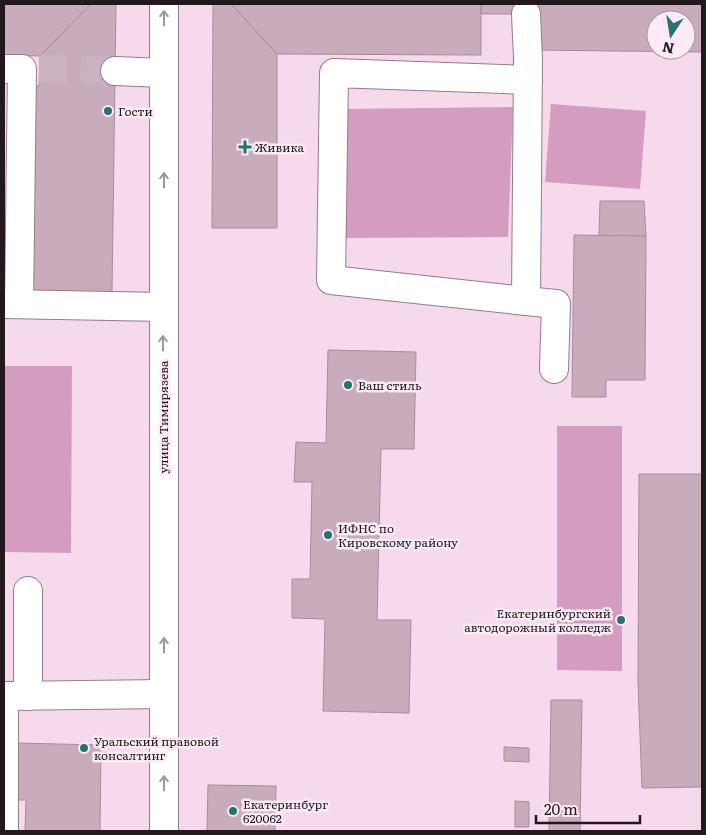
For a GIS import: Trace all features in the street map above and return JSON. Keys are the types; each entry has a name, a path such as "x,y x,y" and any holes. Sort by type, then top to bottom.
{"street":[{"name":"улица Тимирязева","path":"164,4 164,831"},
{"path":"526,14 528,80 526,301"},
{"path":"22,69 11,304 164,307"},
{"path":"115,71 164,73"},
{"path":"528,80 334,73 331,280 556,304 554,369"},
{"path":"4,831 12,696 28,591"},
{"path":"12,696 164,694"}],"shaded area":[{"path":"551,104 646,111 640,189 545,182"},
{"path":"513,107 508,237 344,238 345,109"},
{"path":"4,366 72,366 71,553 4,552"},
{"path":"557,426 622,426 622,671 557,670"}],"building":[{"path":"4,4 91,4 40,56 4,55"},
{"path":"91,4 116,4 112,292 29,291 31,86 39,86 40,56"},
{"path":"213,4 231,4 277,54 277,228 212,228"},
{"path":"231,4 481,4 481,55 277,54"},
{"path":"481,4 702,4 702,52 696,52 696,10 646,10 646,51 534,50 534,14 481,14"},
{"path":"600,201 644,201 646,236 599,236"},
{"path":"574,235 646,236 645,380 606,380 606,397 572,397"},
{"path":"328,350 416,352 414,449 381,449 377,620 411,620 409,713 323,711 325,619 292,618 292,579 310,579 312,482 294,482 296,442 326,443"},
{"path":"639,474 702,474 702,787 642,788 638,683"},
{"path":"551,700 582,700 580,831 549,831"},
{"path":"16,743 101,745 100,831 25,831 26,800 15,800"},
{"path":"504,747 529,748 529,762 504,761"},
{"path":"208,785 276,786 275,831 207,831"},
{"path":"515,801 529,802 529,827 515,827"}],"tunnel":[{"path":"39,69 115,71"}],"place":[{"name":"Гости","path":"108,111"},
{"name":"Живика","path":"245,147"},
{"name":"Ваш стиль","path":"348,385"},
{"name":"ИФНС по Кировскому району","path":"328,535"},
{"name":"Екатеринбургский автодорожный колледж","path":"621,620"},
{"name":"Уральский правовой консалтинг","path":"84,748"},
{"name":"Екатеринбург 620062","path":"233,811"}]}
